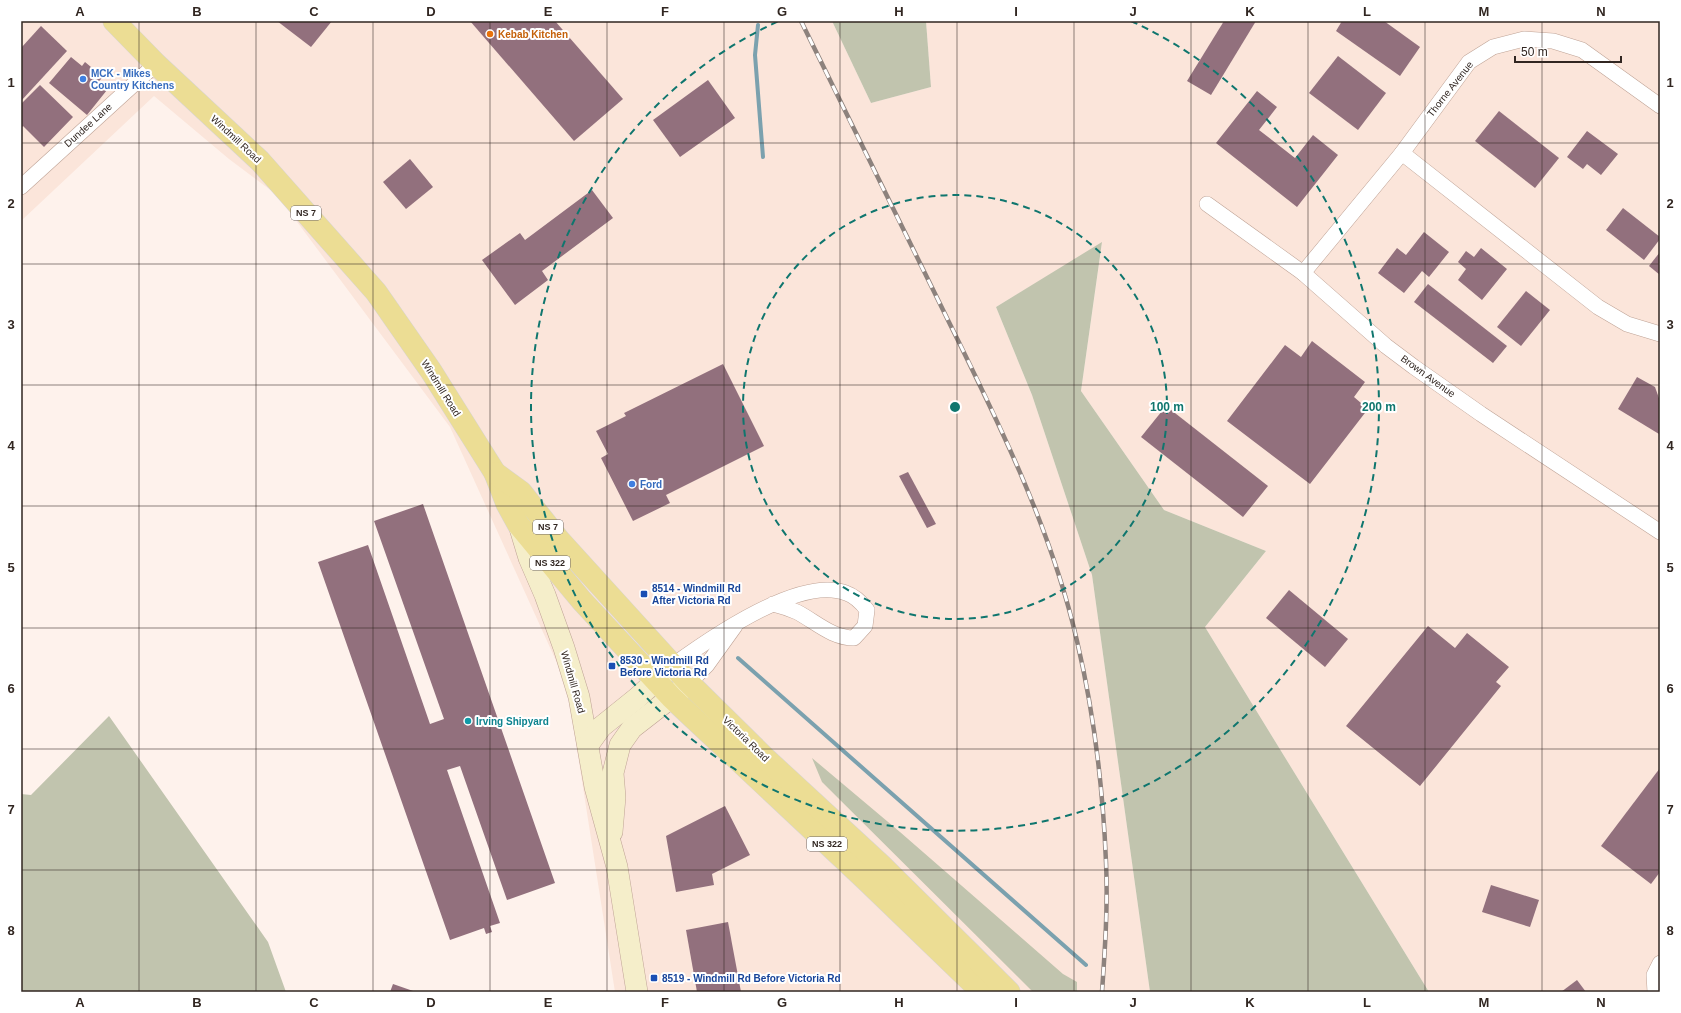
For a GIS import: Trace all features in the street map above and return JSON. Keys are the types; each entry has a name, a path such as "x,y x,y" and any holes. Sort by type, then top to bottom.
{"main road":[{"name":"Windmill Road","path":"114,21 156,64 260,161 376,292 431,371 495,473 507,504 518,524 529,558 545,595 579,697 595,787 617,868 637,992"},
{"name":"Victoria Road","path":"495,473 521,492 559,540 672,666 766,758 881,865 1010,992"},
{"name":"NS 322","path":"518,524 582,601 655,681 866,880 982,992"},
{"path":"588,745 601,727 637,698 672,666"},
{"name":"Windmill Road","path":"610,846 615,797 613,774 620,745 632,728 648,714 672,698 689,683"}],"street":[{"name":"Thorne Avenue","path":"1303,273 1402,153 1469,62 1493,47 1524,39 1553,41 1582,50 1660,106"},
{"name":"Dundee Lane","path":"21,187 156,64"},
{"path":"1402,153 1598,307 1627,324 1660,334"},
{"name":"Brown Avenue","path":"1207,204 1303,273 1386,346 1414,367 1481,414 1660,532"},
{"path":"672,666 738,622 773,604 798,594 820,590 845,592 858,599 867,610 865,626 854,638 843,638 817,625 797,612 773,604"},
{"path":"689,683 708,665 738,622"},
{"path":"1655,992 1654,975 1660,963"}],"shaded area":[{"path":"21,21 832,21 871,103 931,87 926,21 1660,21 1660,992 1429,992 1205,627 1266,551 1164,510 1081,391 1102,243 996,307 1032,395 1092,575 1150,992 615,992 567,685 450,427 277,195 229,159 154,96 21,221"}],"green space":[{"path":"832,21 926,21 931,87 871,103"},
{"path":"1102,242 1081,391 1164,510 1266,551 1205,627 1429,992 1150,992 1092,575 1032,395 996,307"},
{"path":"109,716 268,942 286,992 21,992 21,794 31,795"},
{"path":"812,758 900,832 1063,974 1077,982 1077,992 1033,992 822,782"}],"building":[{"path":"277,21 332,21 311,47"},
{"path":"470,21 555,21 623,99 574,141"},
{"path":"1224,21 1256,21 1211,95 1187,81"},
{"path":"1342,21 1384,21 1420,47 1400,76 1336,31"},
{"path":"41,26 67,51 21,101 21,48"},
{"path":"1338,56 1386,93 1358,130 1309,93"},
{"path":"71,57 82,66 85,62 103,77 98,82 107,90 87,115 49,83"},
{"path":"708,80 735,118 680,157 653,120"},
{"path":"40,85 73,117 44,147 23,126 21,128 21,104"},
{"path":"1257,91 1277,107 1259,130 1295,158 1313,135 1338,155 1297,207 1216,143"},
{"path":"1499,111 1559,158 1535,188 1475,141"},
{"path":"1587,131 1618,154 1601,175 1587,164 1583,169 1567,157"},
{"path":"410,159 433,187 406,209 383,182"},
{"path":"592,190 613,218 542,271 548,280 515,305 482,260 520,233 525,240"},
{"path":"1623,208 1660,237 1644,260 1606,230"},
{"path":"1424,232 1449,252 1429,277 1422,271 1404,293 1378,273 1397,248 1406,255"},
{"path":"1481,248 1507,269 1482,300 1458,280 1466,269 1458,262 1466,251 1474,257"},
{"path":"1660,252 1660,275 1649,266"},
{"path":"1428,284 1507,346 1493,363 1414,302"},
{"path":"1526,291 1550,310 1521,346 1497,327"},
{"path":"1312,341 1365,382 1354,397 1368,409 1310,484 1227,421 1285,345 1301,357"},
{"path":"723,364 764,446 666,495 670,503 633,521 601,458 608,454 596,431 626,416 624,413"},
{"path":"1637,377 1655,387 1660,401 1659,434 1618,409"},
{"path":"1166,406 1268,486 1243,517 1141,437"},
{"path":"908,472 936,524 927,528 899,476"},
{"name":"Irving Shipyard","path":"423,504 555,883 507,900 460,766 447,770 500,923 490,926 492,932 486,934 484,928 450,940 318,562 368,545 430,724 444,719 374,521"},
{"path":"1289,590 1348,639 1325,667 1266,618"},
{"path":"1428,626 1455,648 1467,633 1509,667 1496,682 1501,686 1420,786 1346,726"},
{"path":"1660,768 1660,872 1651,884 1601,846"},
{"path":"725,806 750,855 712,874 714,885 676,892 666,836"},
{"path":"1491,885 1539,900 1530,927 1482,912"},
{"path":"728,922 741,992 697,992 686,930"},
{"path":"1577,980 1586,992 1561,992"},
{"path":"393,984 416,992 390,992"}],"waterway":[{"path":"758,25 755,55 763,157"},
{"path":"738,658 1086,965"}],"railway":[{"path":"801,21 984,393 1021,474 1053,557 1077,641 1097,751 1103,807 1107,895 1102,992"}],"place":[{"name":"Kebab Kitchen","path":"490,34"},
{"name":"MCK - Mikes Country Kitchens","path":"83,79"},
{"name":"Ford","path":"632,484"},
{"name":"8514 - Windmill Rd After Victoria Rd","path":"644,594"},
{"name":"8530 - Windmill Rd Before Victoria Rd","path":"612,666"},
{"name":"Irving Shipyard","path":"468,721"},
{"name":"8519 - Windmill Rd Before Victoria Rd","path":"654,978"}]}
